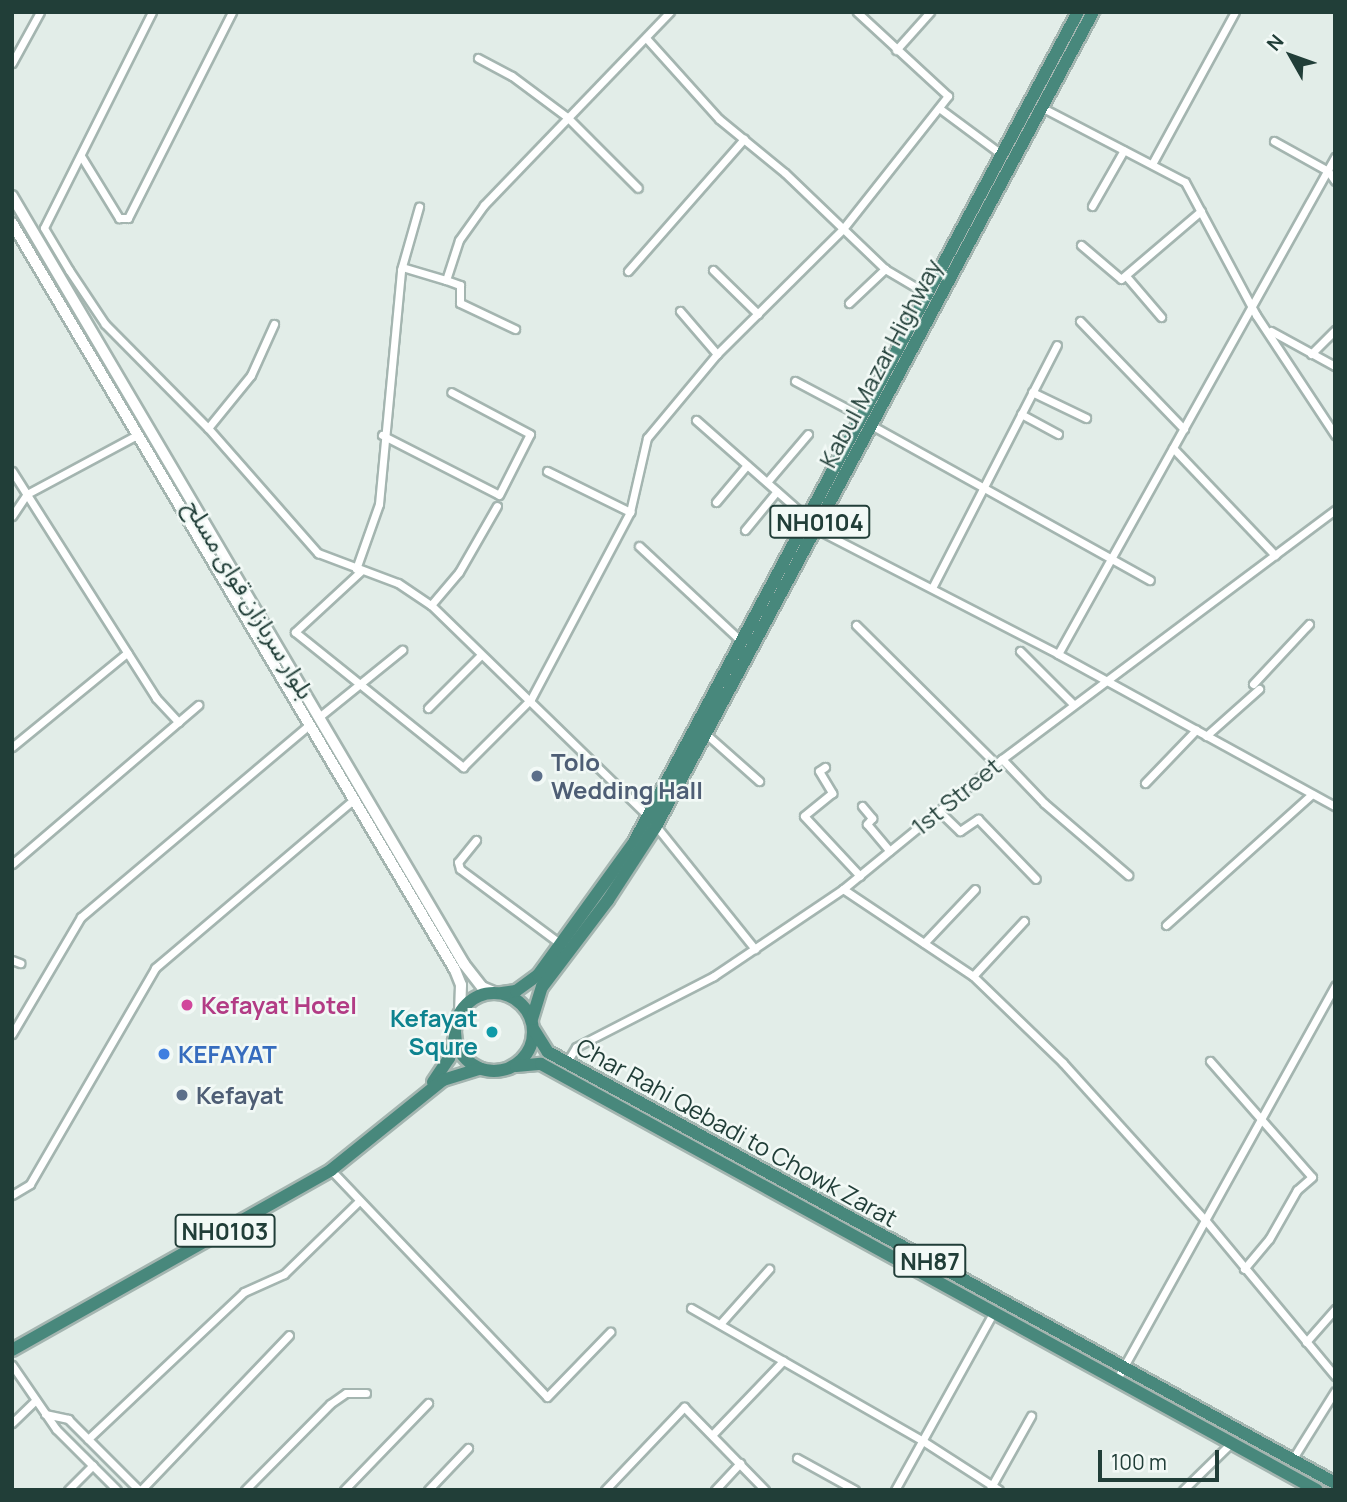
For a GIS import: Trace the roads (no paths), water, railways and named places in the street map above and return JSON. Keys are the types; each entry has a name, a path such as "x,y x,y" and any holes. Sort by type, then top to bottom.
{"highway":[{"name":"Kabul Mazar Highway","path":"932,297 1001,154 1078,12"},
{"name":"Kabul Mazar Highway","path":"533,1024 542,987 614,892 807,518 866,420 932,297 1093,12"},
{"name":"Kabul Mazar Highway","path":"499,993 528,985 563,946 652,821 706,734 816,529 866,420"},
{"path":"499,993 515,998 533,1024 530,1050 516,1066 498,1072 480,1069 463,1056 455,1037 460,1014 475,998 499,993"},
{"name":"Char Rahi Qebadi to Chowk Zarat","path":"533,1024 548,1052 1120,1374 1231,1443 1317,1490"},
{"name":"NH0103","path":"424,1093 443,1070 455,1037"},
{"name":"Char Rahi Qebadi to Chowk Zarat","path":"516,1066 541,1065 993,1312 1335,1483"},
{"name":"NH0103","path":"12,1350 331,1170 424,1093 462,1071 480,1069"}],"main road":[{"name":"بلوار سربازان قوای مسلح","path":"12,196 473,977 499,993"},
{"name":"بلوار سربازان قوای مسلح","path":"12,223 455,970 461,985 460,1014"}],"street":[{"path":"12,63 40,12"},
{"path":"152,12 44,229 105,324 208,428 318,553 398,583 431,605 479,657 531,699 652,821 755,949"},
{"path":"81,156 119,218 128,218 232,12"},
{"path":"446,281 470,223 567,117 670,12"},
{"path":"419,207 402,267 382,435 379,504 359,570 295,632 463,767 531,699 630,512 647,438 717,354 842,230 948,96 857,12"},
{"path":"896,50 930,12"},
{"path":"1152,164 1235,12"},
{"path":"646,38 719,119 886,269 932,297"},
{"path":"478,58 512,76 567,117 638,188"},
{"path":"1041,107 1185,182 1252,305 1335,435"},
{"path":"939,108 1001,154"},
{"path":"628,271 744,139"},
{"path":"1274,141 1328,171 1335,181"},
{"path":"1092,206 1124,150"},
{"path":"1058,654 1335,157"},
{"path":"1081,245 1116,278 1126,276 1201,211"},
{"path":"402,267 460,285 460,303 515,329"},
{"path":"849,303 886,269"},
{"path":"713,270 758,314"},
{"path":"1126,276 1161,317"},
{"path":"680,311 717,354"},
{"path":"1080,321 1184,429"},
{"path":"208,428 251,375 274,324"},
{"path":"1311,354 1335,330"},
{"path":"1269,331 1335,366"},
{"path":"932,588 1057,345"},
{"path":"795,381 1150,580"},
{"path":"382,435 499,495 530,434 451,392"},
{"path":"1032,392 1086,418"},
{"path":"1021,414 1058,434"},
{"path":"696,420 807,518"},
{"path":"767,482 808,434"},
{"path":"12,516 27,494 137,435"},
{"path":"1173,448 1275,555"},
{"path":"716,502 747,465"},
{"path":"12,471 156,698 178,722"},
{"path":"547,471 630,512"},
{"path":"745,530 777,491"},
{"path":"431,605 459,572 497,506"},
{"name":"1st Street","path":"567,1062 576,1047 639,1017 755,949 843,889 999,761 1335,510"},
{"path":"816,529 1058,654 1335,806"},
{"path":"639,546 742,642"},
{"path":"1206,736 1256,686 1309,624"},
{"path":"856,625 1044,803 1128,875"},
{"path":"319,717 402,650"},
{"path":"1020,650 1073,704"},
{"path":"12,747 127,653"},
{"path":"428,708 479,657"},
{"path":"12,864 198,705"},
{"path":"12,1034 81,917 309,725"},
{"path":"1146,783 1196,730"},
{"path":"706,734 759,781"},
{"path":"825,766 819,771 832,793 804,819 860,876"},
{"path":"1166,925 1312,794"},
{"path":"12,1195 30,1184 155,968 354,800"},
{"path":"862,806 872,818 867,824 890,851"},
{"path":"939,811 960,831 978,818 1036,879"},
{"path":"476,839 458,862 460,869 563,946"},
{"path":"843,889 972,976 1063,1063 1206,1221 1335,1376"},
{"path":"924,943 975,889"},
{"path":"972,976 1024,921"},
{"path":"1120,1374 1335,985"},
{"path":"1210,1061 1312,1177 1297,1190 1269,1239 1244,1269"},
{"path":"331,1170 547,1397 610,1332"},
{"path":"88,1439 244,1292 284,1274 359,1201"},
{"path":"720,1324 769,1269"},
{"path":"691,1308 923,1441 993,1488 1031,1416"},
{"path":"1306,1342 1335,1309"},
{"path":"895,1490 993,1312"},
{"path":"44,1414 68,1419 140,1490 289,1335"},
{"path":"712,1435 783,1361"},
{"path":"12,1365 44,1414 117,1490"},
{"path":"1292,1460 1335,1391"},
{"path":"245,1490 330,1404 346,1393 366,1393"},
{"path":"12,1423 36,1400"},
{"path":"344,1490 428,1403"},
{"path":"606,1490 684,1407 765,1490"},
{"path":"1183,1490 1231,1443"},
{"path":"428,1490 468,1448"},
{"path":"797,1458 855,1490"},
{"path":"715,1490 740,1463"},
{"path":"68,1490 93,1465"}],"place":[{"name":"Tolo Wedding Hall","path":"537,776"},
{"name":"Kefayat Hotel","path":"187,1005"},
{"name":"Kefayat Squre","path":"492,1032"},
{"name":"KEFAYAT","path":"164,1054"},
{"name":"Kefayat","path":"182,1095"}]}
